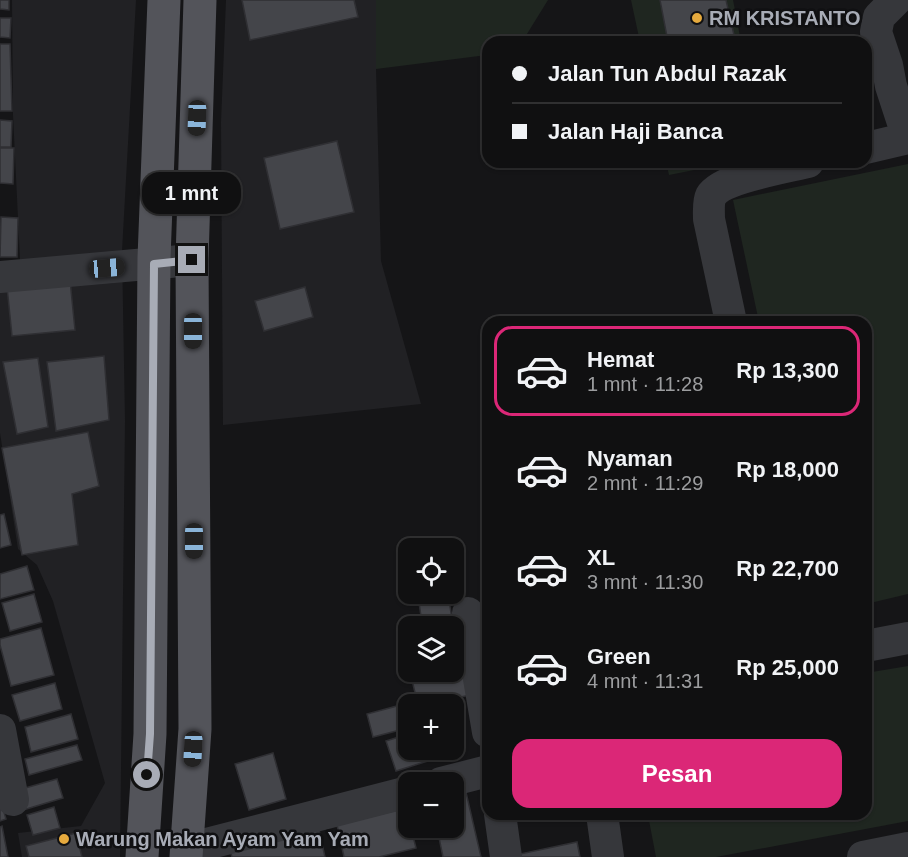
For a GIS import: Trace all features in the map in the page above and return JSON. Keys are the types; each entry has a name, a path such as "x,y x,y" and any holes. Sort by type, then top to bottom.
{"main road":[{"path":"142,857 150,734 154,264 164,0"},
{"path":"187,853 195,729 192,260 200,0"}],"street":[{"path":"872,147 908,138 876,32 879,17 896,0"},
{"path":"730,316 709,219 712,195 724,185 743,177 782,168"},
{"path":"0,277 192,260"},
{"path":"468,613 482,696"},
{"path":"872,645 908,638"},
{"path":"0,730 13,800"},
{"path":"464,777 482,773"},
{"path":"187,853 398,795"},
{"path":"501,820 506,857"},
{"path":"603,820 608,857"},
{"path":"863,857 908,848"}],"shaded area":[{"path":"12,0 136,0 122,251 125,420 120,857 22,857 18,833 81,826 105,783 53,601 37,565 18,549 0,433 0,283 21,280 13,115"},
{"path":"226,0 376,0 381,261 421,404 223,425 221,122"},
{"path":"376,0 548,0 526,36 482,36 482,56 376,69"},
{"name":"RM KRISTANTO","path":"631,0 733,0 740,36 639,36"},
{"path":"908,164 908,594 872,603 872,316 758,316 733,200"},
{"path":"667,168 704,168 669,175"},
{"path":"908,666 908,821 716,857 656,857 649,820 872,820 872,672"}],"building":[{"path":"0,0 9,0 9,10 0,9"},
{"path":"242,0 354,0 358,17 250,40"},
{"name":"RM KRISTANTO","path":"660,0 726,0 734,35 667,36"},
{"path":"0,18 11,18 10,38 0,37"},
{"path":"0,44 10,44 12,111 0,111"},
{"path":"0,120 12,121 11,147 0,147"},
{"path":"337,141 354,212 280,229 264,158"},
{"path":"0,148 14,148 13,184 0,183"},
{"path":"1,217 18,218 17,257 0,257"},
{"path":"70,280 75,330 12,336 7,287"},
{"path":"305,287 313,317 264,331 255,301"},
{"path":"104,356 109,420 56,431 47,362"},
{"path":"38,358 48,427 17,434 3,362"},
{"path":"88,432 99,486 72,494 78,545 22,555 2,448"},
{"path":"4,514 11,545 0,548 0,515"},
{"path":"27,566 34,590 0,599 0,574"},
{"path":"34,594 42,622 10,631 2,603"},
{"path":"419,604 450,604 452,616 421,616"},
{"path":"41,628 54,675 11,686 0,639"},
{"path":"464,669 470,695 464,696 464,694 415,694 412,682 464,682"},
{"path":"55,683 62,709 20,721 12,695"},
{"path":"397,706 398,731 373,737 367,714"},
{"path":"71,714 78,739 31,752 25,727"},
{"path":"398,737 398,760 431,760 396,771 386,741"},
{"path":"77,745 82,760 29,775 25,759"},
{"path":"273,753 286,799 249,810 235,764"},
{"path":"57,779 63,798 23,810 18,790"},
{"path":"464,788 481,857 443,857 439,838 464,838"},
{"path":"0,799 6,819 0,821"},
{"path":"54,807 60,828 33,835 27,815"},
{"path":"398,810 398,838 414,838 416,848 379,857 344,857 337,825"},
{"path":"2,826 8,857 0,857 0,827"},
{"path":"319,830 325,857 232,857 230,850"},
{"name":"Warung Makan Ayam Yam Yam","path":"76,833 82,857 29,857 26,846"},
{"path":"577,842 580,857 520,857 520,854"}],"place":[{"name":"RM KRISTANTO","path":"697,18"},
{"name":"Warung Makan Ayam Yam Yam","path":"64,839"}],"route":[{"path":"147,775 150,734 154,264 192,260"}]}
